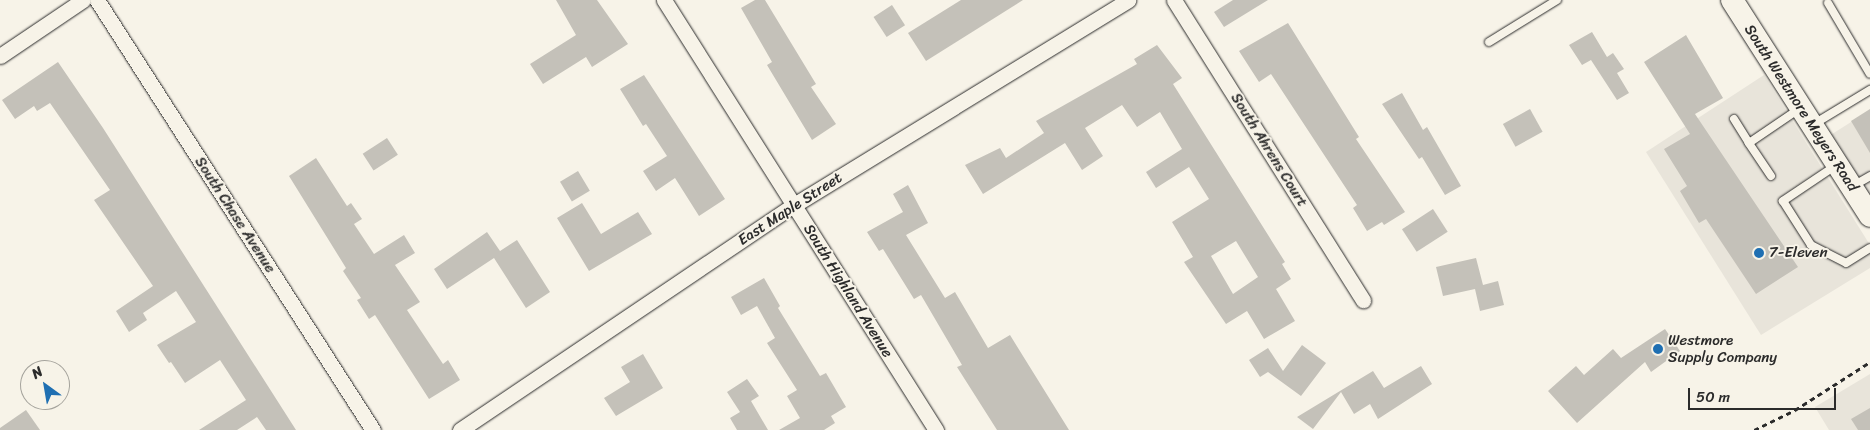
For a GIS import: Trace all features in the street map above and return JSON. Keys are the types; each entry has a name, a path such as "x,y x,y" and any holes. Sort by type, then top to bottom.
{"street":[{"path":"0,56 83,0"},
{"name":"South Chase Avenue","path":"97,0 373,430"},
{"name":"South Highland Avenue","path":"664,0 936,430"},
{"name":"East Maple Street","path":"460,430 794,205 1128,0"},
{"name":"South Ahrens Court","path":"1174,0 1363,300"},
{"name":"South Westmore Meyers Road","path":"1732,0 1837,164 1861,182 1870,216"}],"lane":[{"path":"1489,42 1557,0"},
{"path":"1828,3 1870,74"},
{"path":"1749,143 1870,90"},
{"path":"1734,119 1771,176"},
{"path":"1837,164 1783,201 1811,245 1846,263 1870,248"}],"path":[{"path":"1754,430 1795,410 1870,362"}],"shaded area":[{"path":"1764,75 1870,245 1870,268 1761,335 1646,152"},
{"path":"1870,110 1870,199 1829,136"},
{"path":"1870,374 1870,430 1829,430 1815,407"}],"building":[{"path":"556,0 597,0 628,44 592,67 586,57 543,84 530,64 576,35"},
{"path":"755,0 765,0 816,84 811,87 836,124 812,140 767,65 772,62 741,8"},
{"path":"961,0 1023,0 926,61 908,33"},
{"path":"1233,0 1268,0 1224,27 1214,12"},
{"path":"892,5 905,25 887,37 874,17"},
{"path":"1288,23 1359,137 1356,139 1405,212 1384,225 1382,222 1367,231 1353,208 1357,205 1271,74 1259,82 1239,51"},
{"path":"1592,32 1607,57 1613,53 1624,69 1617,73 1629,93 1617,100 1591,60 1582,65 1569,45"},
{"path":"1686,35 1723,98 1695,114 1798,267 1756,294 1706,219 1699,223 1680,191 1687,186 1664,149 1690,134 1644,62"},
{"path":"1157,45 1182,78 1173,84 1285,262 1282,264 1291,279 1276,289 1295,321 1264,339 1247,311 1226,324 1184,262 1193,257 1172,222 1209,199 1189,167 1156,188 1146,172 1182,149 1160,112 1137,127 1122,105 1085,128 1103,156 1082,170 1065,143 983,194 965,165 1000,148 1006,158 1044,133 1036,121 1137,64 1134,59","holes":["1236,241 1258,277 1233,294 1211,256"]},
{"path":"58,62 103,128 296,430 266,430 257,417 237,430 199,430 246,400 220,360 185,383 157,345 196,322 176,291 143,313 147,320 129,332 116,311 153,286 94,200 110,190 50,103 37,111 34,106 15,119 2,100"},
{"path":"644,75 725,199 699,216 675,178 656,191 643,171 667,156 646,124 643,126 620,89"},
{"path":"1402,93 1423,130 1427,127 1461,186 1445,195 1422,157 1419,159 1382,104"},
{"path":"1530,109 1543,132 1515,147 1503,124"},
{"path":"1870,109 1870,153 1851,121"},
{"path":"387,138 398,155 374,171 363,154"},
{"path":"316,158 347,206 351,203 362,219 354,224 374,254 404,235 415,253 395,265 420,302 407,310 443,364 448,360 460,380 429,399 375,315 369,319 357,300 361,298 343,271 346,268 289,176"},
{"path":"578,171 590,191 572,202 560,182"},
{"path":"908,185 928,223 906,235 945,298 955,292 988,348 1010,335 1069,430 997,430 957,367 962,365 921,295 914,299 883,249 879,251 867,232 903,212 893,194"},
{"path":"582,203 601,234 638,212 652,234 589,271 557,218"},
{"path":"1433,209 1448,232 1417,252 1402,229"},
{"path":"487,232 500,251 517,240 550,292 526,308 494,258 447,289 434,269"},
{"path":"1476,258 1483,285 1498,281 1504,305 1480,311 1475,289 1443,296 1436,267"},
{"path":"764,278 780,306 778,308 820,376 826,373 846,407 831,416 835,423 824,430 779,430 800,418 787,396 797,390 767,343 775,338 757,306 741,315 731,297"},
{"path":"1665,329 1680,351 1651,372 1645,362 1577,423 1548,391 1576,366 1584,375 1613,349 1621,358"},
{"path":"1302,345 1326,363 1301,396 1268,372 1260,377 1249,360 1268,348 1283,371"},
{"path":"643,354 663,388 616,416 604,398 630,382 621,367"},
{"path":"1421,366 1432,384 1378,419 1370,404 1354,414 1341,392 1313,429 1297,417 1373,371 1384,388"},
{"path":"747,379 759,396 751,401 768,430 737,430 730,418 740,412 727,392"},
{"path":"1870,408 1870,430 1858,430 1851,419"},
{"path":"26,410 40,430 0,430 0,428"}],"place":[{"name":"7-Eleven","path":"1759,253"},
{"name":"Westmore Supply Company","path":"1658,349"}]}
